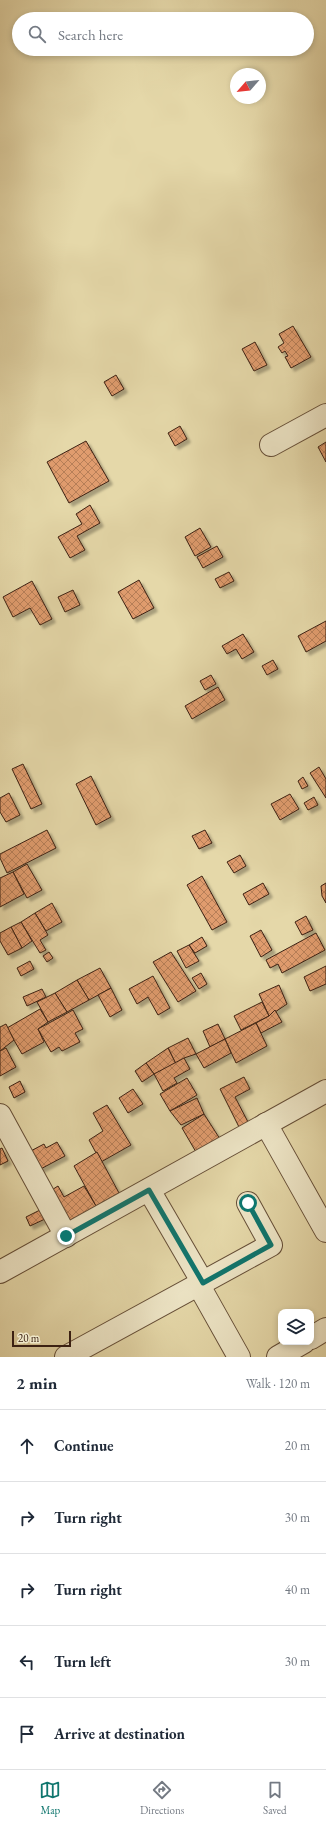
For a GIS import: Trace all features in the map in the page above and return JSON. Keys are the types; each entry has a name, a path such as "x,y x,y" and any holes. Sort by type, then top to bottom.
{"street":[{"path":"271,444 326,415"},
{"path":"0,1272 326,1091"},
{"path":"0,1115 66,1236"},
{"path":"266,1124 326,1231"},
{"path":"149,1190 203,1283 202,1291 239,1357"},
{"path":"66,1357 271,1245 248,1203"},
{"path":"314,1336 326,1329"},
{"path":"278,1357 299,1345"}],"building":[{"path":"293,326 311,357 291,368 285,357 288,356 285,351 282,353 278,347 284,343 279,334"},
{"path":"255,342 267,365 254,371 242,349"},
{"path":"116,375 124,389 112,396 104,382"},
{"path":"180,426 187,439 175,446 168,433"},
{"path":"86,441 109,481 69,503 47,462"},
{"path":"326,442 326,462 318,447"},
{"path":"90,505 100,523 77,536 85,550 70,558 58,537 82,524 76,514"},
{"path":"200,528 211,547 195,556 185,537"},
{"path":"217,546 223,557 203,568 197,557"},
{"path":"229,572 234,581 220,588 215,579"},
{"path":"139,580 154,608 133,619 118,592"},
{"path":"32,581 52,619 40,625 30,608 13,617 3,597"},
{"path":"73,590 80,605 65,612 58,597"},
{"path":"326,621 326,641 306,652 298,636"},
{"path":"243,634 254,652 242,659 236,649 227,654 222,646"},
{"path":"273,660 278,669 267,675 262,666"},
{"path":"211,675 216,684 205,690 200,681"},
{"path":"218,687 225,700 192,719 185,706"},
{"path":"23,764 42,804 31,809 12,769"},
{"path":"319,767 326,779 326,798 310,773"},
{"path":"91,776 111,817 96,825 76,784"},
{"path":"303,777 308,786 302,789 298,781"},
{"path":"9,793 20,815 6,822 0,812 0,798"},
{"path":"290,794 299,809 280,820 271,804"},
{"path":"314,797 318,805 308,810 304,803"},
{"path":"47,830 56,848 7,873 0,858 0,854"},
{"path":"205,830 212,843 199,849 192,836"},
{"path":"240,855 246,866 234,873 227,862"},
{"path":"27,864 42,890 27,898 13,872"},
{"path":"13,872 24,894 0,907 0,878"},
{"path":"202,876 227,922 212,930 187,885"},
{"path":"263,883 269,894 249,905 243,894"},
{"path":"326,883 326,903 322,896 321,886"},
{"path":"52,903 62,922 46,931 35,913"},
{"path":"35,913 48,935 40,940 46,950 40,953 21,922"},
{"path":"306,916 313,930 302,935 295,922"},
{"path":"21,922 32,941 22,948 11,927"},
{"path":"11,927 22,948 8,955 0,941 0,933"},
{"path":"261,930 272,950 261,957 250,936"},
{"path":"316,933 325,950 282,973 278,964 270,968 266,960"},
{"path":"202,937 207,946 195,953 189,945"},
{"path":"189,945 199,961 186,968 177,951"},
{"path":"49,952 53,958 47,962 43,956"},
{"path":"171,952 196,991 178,1002 153,962"},
{"path":"30,961 34,969 21,976 17,968"},
{"path":"326,966 326,984 310,991 304,977"},
{"path":"100,968 111,988 89,1000 77,980"},
{"path":"201,973 207,984 199,989 192,978"},
{"path":"153,976 170,1008 158,1015 148,997 137,1004 129,989"},
{"path":"77,980 89,1000 67,1012 55,993"},
{"path":"279,985 287,1004 269,1016 259,994"},
{"path":"111,988 122,1010 110,1017 98,995"},
{"path":"42,989 46,997 27,1006 23,997"},
{"path":"55,993 67,1012 48,1022 37,1002"},
{"path":"262,1002 269,1016 241,1030 234,1016"},
{"path":"40,1009 48,1022 38,1029 44,1042 22,1054 7,1028"},
{"path":"73,1010 83,1029 75,1033 80,1042 62,1051 59,1047 51,1052 38,1029"},
{"path":"275,1010 282,1022 261,1033 256,1023 269,1016"},
{"path":"256,1023 267,1046 236,1063 225,1039"},
{"path":"6,1024 14,1040 0,1051 0,1027"},
{"path":"218,1024 225,1039 210,1047 203,1031"},
{"path":"188,1038 196,1054 184,1058 176,1064 168,1048"},
{"path":"225,1039 231,1053 204,1068 196,1054"},
{"path":"6,1048 16,1067 0,1076 0,1051"},
{"path":"168,1048 176,1064 154,1074 146,1063"},
{"path":"184,1058 190,1069 174,1078 177,1083 163,1091 154,1074"},
{"path":"146,1063 154,1074 142,1082 135,1071"},
{"path":"244,1077 250,1089 235,1097 248,1122 239,1127 220,1089"},
{"path":"187,1078 197,1095 170,1111 160,1094"},
{"path":"20,1081 25,1092 14,1098 9,1087"},
{"path":"133,1089 143,1104 128,1113 119,1098"},
{"path":"197,1098 204,1114 181,1125 170,1111"},
{"path":"107,1105 131,1145 101,1162 89,1140 103,1131 93,1113"},
{"path":"204,1114 220,1139 196,1152 182,1128"},
{"path":"57,1142 65,1156 35,1172 25,1154 44,1144 46,1148"},
{"path":"2,1148 8,1161 0,1165 0,1149"},
{"path":"97,1152 119,1193 96,1206 74,1166"},
{"path":"58,1186 64,1197 84,1186 96,1206 65,1224 47,1193"},
{"path":"40,1210 45,1219 30,1226 26,1217"}],"route":[{"path":"66,1236 149,1190 203,1283 271,1245 248,1203"}]}
